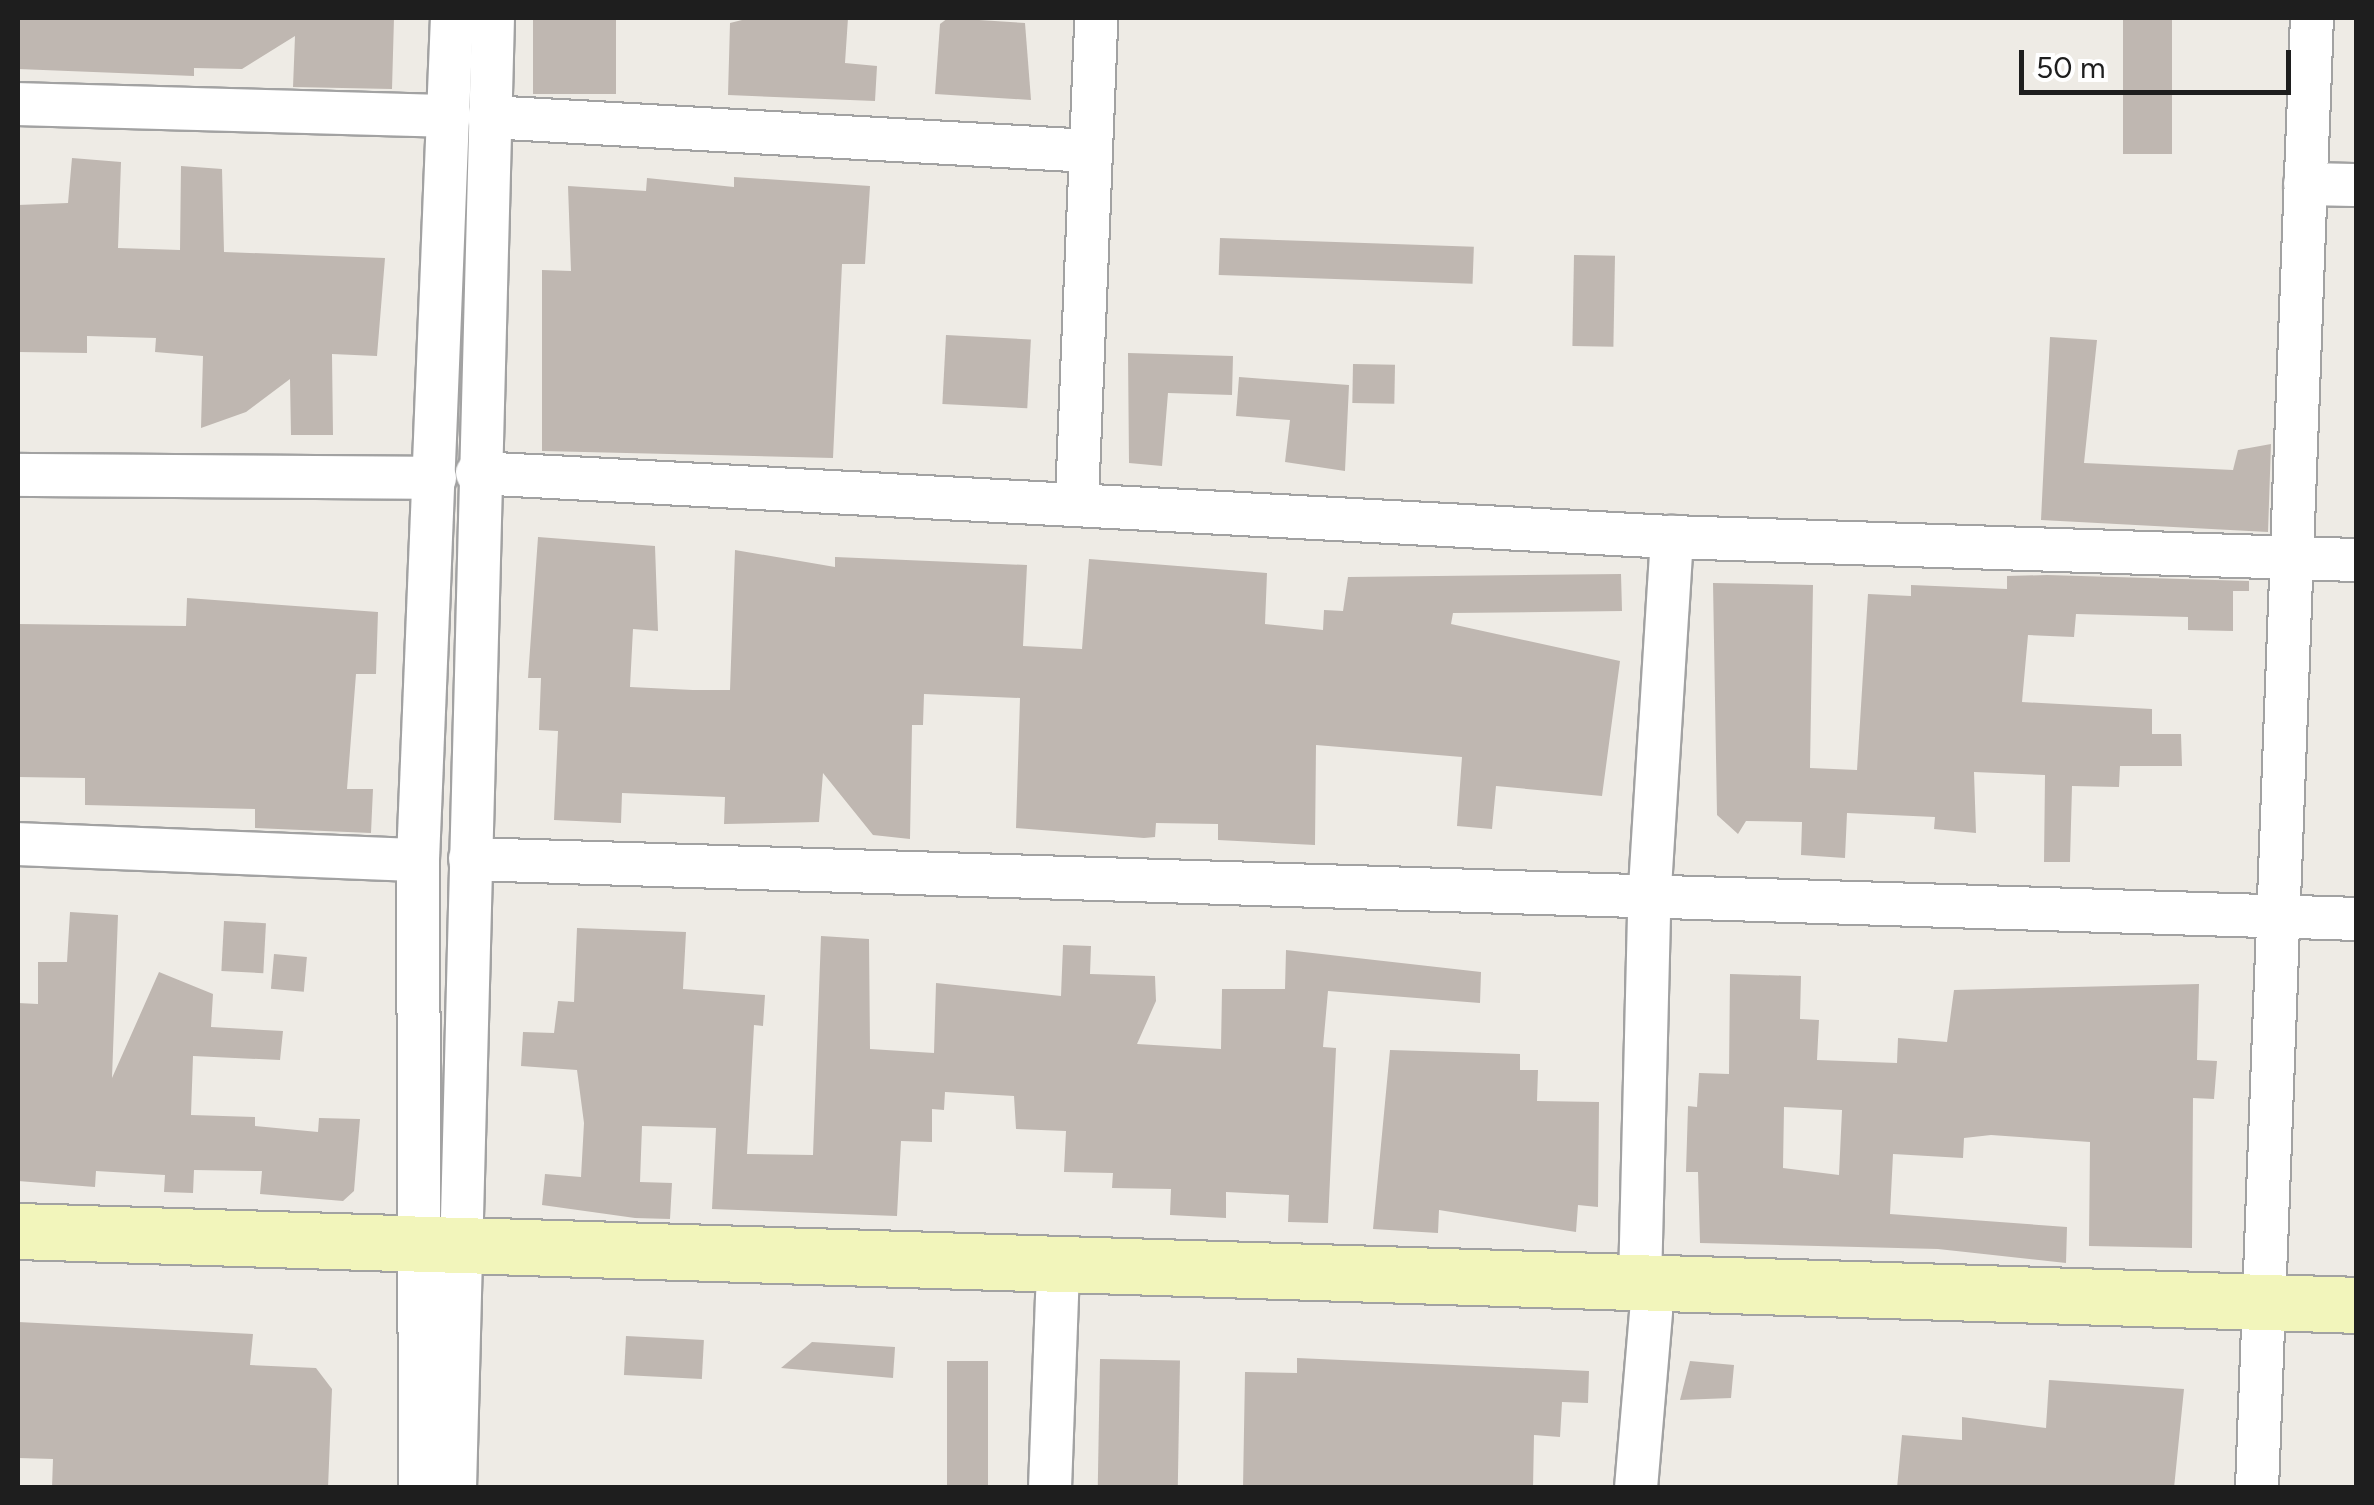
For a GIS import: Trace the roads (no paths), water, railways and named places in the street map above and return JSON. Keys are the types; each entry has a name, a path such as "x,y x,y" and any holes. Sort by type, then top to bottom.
{"street":[{"path":"420,1488 444,1259 470,859 477,473 469,116 452,18"},
{"path":"455,1488 418,860 435,478 469,116 493,18"},
{"path":"1078,500 1096,18"},
{"path":"2257,1488 2312,18"},
{"path":"18,104 469,116 1090,152"},
{"path":"2305,184 2356,185"},
{"path":"477,473 1078,500 1672,536 2356,560"},
{"path":"18,474 435,478"},
{"path":"1636,1488 1646,1298 1649,903 1672,536"},
{"path":"18,844 418,860"},
{"path":"470,859 1649,903 2356,919"},
{"path":"18,1231 1057,1293 1646,1298"},
{"path":"18,1266 444,1259 2265,1316 2356,1331"},
{"path":"1050,1488 1057,1293"},
{"path":"2265,1316 2356,1304"}]}
